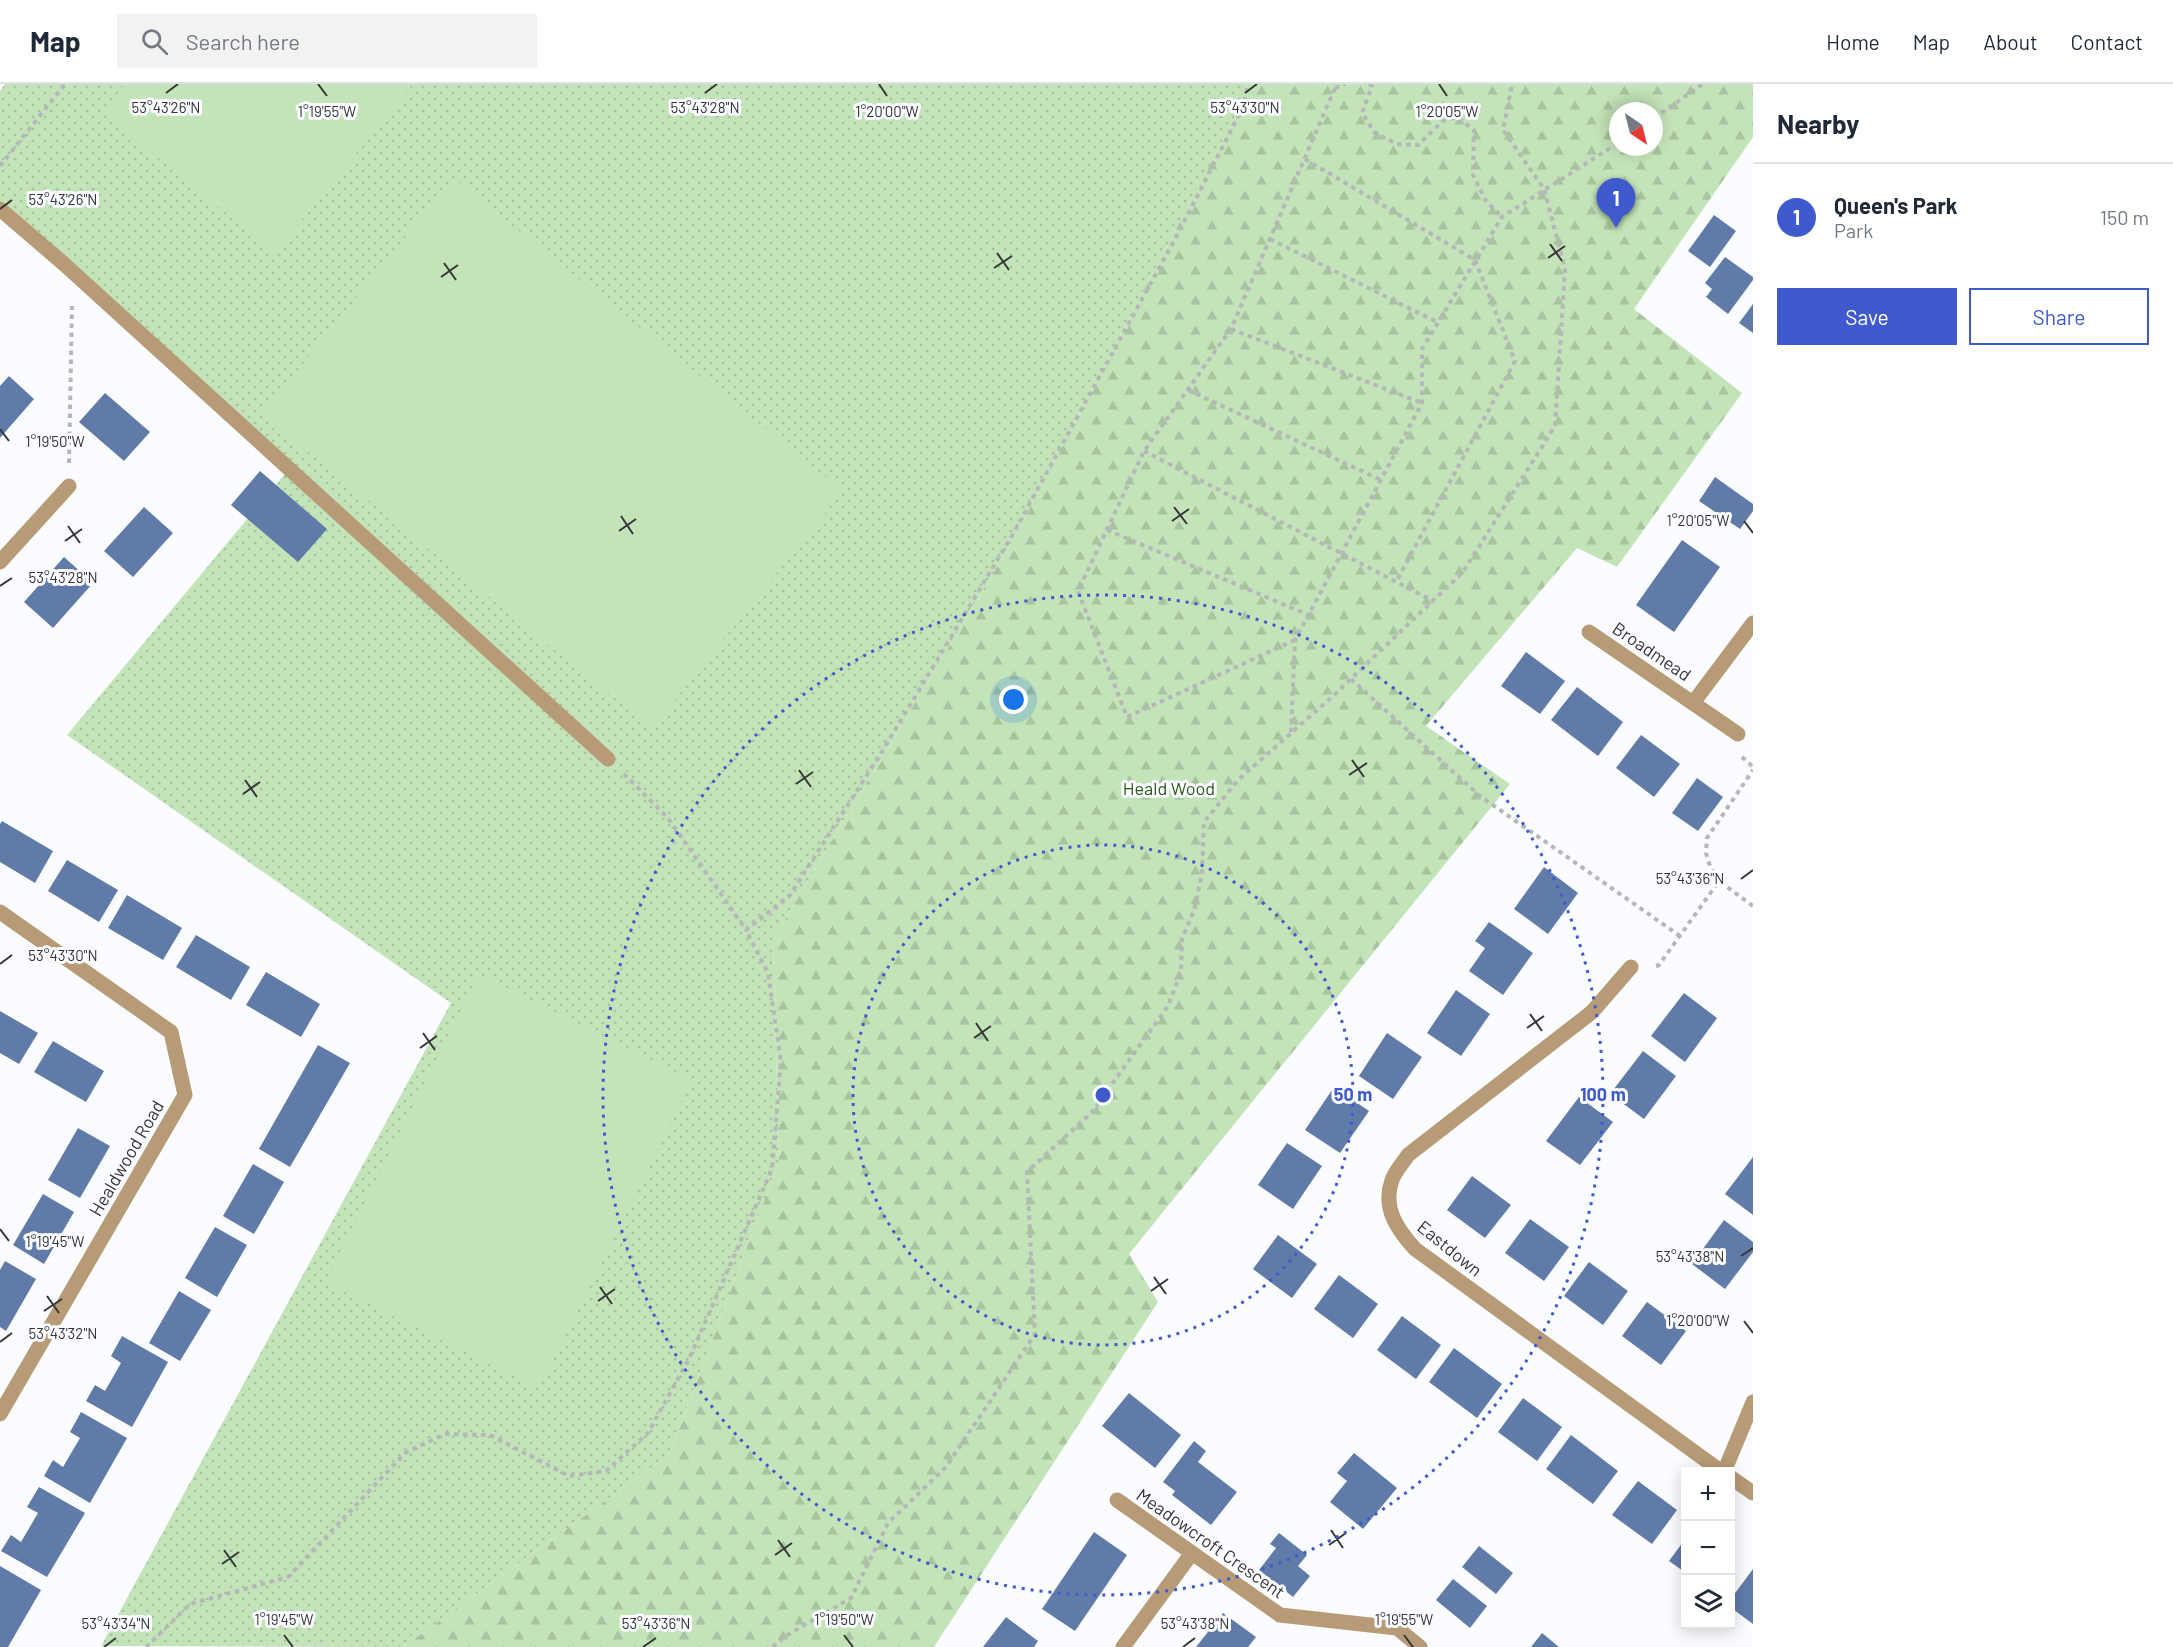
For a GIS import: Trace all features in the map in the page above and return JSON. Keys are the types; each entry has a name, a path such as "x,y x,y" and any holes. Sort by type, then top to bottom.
{"street":[{"path":"0,209 64,264 608,759"},
{"path":"0,562 69,486"},
{"name":"Broadmead","path":"1693,703 1753,623"},
{"name":"Broadmead","path":"1589,632 1738,734"},
{"name":"Healdwood Road","path":"0,912 171,1032 185,1095 0,1414"},
{"name":"Eastdown","path":"1631,967 1592,1012 1408,1155 1392,1180 1389,1207 1398,1230 1414,1249 1716,1467"},
{"name":"Eastdown","path":"1725,1467 1753,1402"},
{"path":"1735,1480 1753,1494"},
{"name":"Meadowcroft Crescent","path":"1117,1500 1280,1615 1397,1628 1419,1647"},
{"path":"1123,1647 1192,1553"}],"path":[{"path":"0,166 64,84"},
{"path":"746,930 790,895 884,750 1013,534 1175,239 1243,107 1248,84"},
{"path":"1295,640 1127,717 1078,591 1144,451 1231,329 1335,86 1346,84"},
{"path":"1369,84 1372,86 1362,112 1375,133 1397,144 1418,145 1443,121 1457,117 1474,130 1473,175 1486,201 1502,217"},
{"path":"773,1647 784,1637 851,1598 888,1523 946,1467 1035,1334 1027,1172 1092,1112 1168,1006 1182,972 1182,938 1194,911 1202,874 1204,822 1238,780 1351,679 1463,572 1555,426 1565,269 1545,189 1503,130 1512,84"},
{"path":"1663,112 1703,84"},
{"path":"1291,733 1295,640 1422,404 1422,349 1502,217 1609,149"},
{"path":"1305,159 1475,260 1515,361 1396,582"},
{"path":"1270,239 1437,322"},
{"path":"69,486 72,303"},
{"path":"1231,329 1422,404"},
{"path":"1188,390 1381,480"},
{"path":"1144,451 1433,601"},
{"path":"1107,530 1309,615"},
{"path":"1351,679 1480,796 1680,936"},
{"path":"146,1647 190,1604 288,1577 405,1453 445,1434 490,1435 569,1476 606,1471 648,1432 690,1358 772,1169 781,1061 768,973 746,930 668,818 608,759"},
{"path":"1753,770 1707,838 1706,853 1710,866 1719,881 1753,906"},
{"path":"1631,967 1659,965 1719,881"}],"green space":[{"path":"5,84 1247,84 1239,109 1013,540 773,939 779,1162 669,1455 403,1647 101,1646 451,1003 67,735 289,469 0,217 0,91"},
{"path":"125,84 413,84 275,253 102,112"},
{"name":"Heald Wood","path":"1247,84 1753,84 1753,137 1634,309 1742,393 1617,567 1577,548 1426,726 1510,784 1129,1254 1158,1302 934,1647 403,1647 669,1455 779,1162 773,939 1013,540 1239,109"},
{"path":"453,178 843,491 652,728 262,415"},
{"path":"479,974 692,1080 539,1388 326,1282"}],"building":[{"path":"1714,215 1736,231 1710,267 1688,251"},
{"path":"1725,257 1753,277 1728,314 1706,297 1712,289 1705,283"},
{"path":"1753,304 1753,333 1739,323"},
{"path":"9,376 34,399 0,438 0,386"},
{"path":"105,393 150,432 124,461 79,422"},
{"path":"260,471 327,529 298,562 231,505"},
{"path":"1715,477 1753,504 1753,511 1740,529 1699,501"},
{"path":"144,507 173,533 133,577 104,551"},
{"path":"1682,540 1720,567 1674,632 1636,605"},
{"path":"64,557 93,583 53,628 24,602"},
{"path":"1526,652 1565,681 1540,714 1501,686"},
{"path":"1577,687 1623,722 1598,756 1551,720"},
{"path":"1641,735 1680,764 1654,797 1616,768"},
{"path":"1697,778 1723,797 1698,831 1672,813"},
{"path":"2,821 53,851 35,883 0,862 0,824"},
{"path":"67,860 118,890 99,922 48,891"},
{"path":"1544,867 1578,893 1548,934 1514,909"},
{"path":"127,895 182,928 163,960 108,928"},
{"path":"1489,922 1533,953 1503,995 1469,971 1485,948 1475,941"},
{"path":"196,935 250,967 231,1000 176,967"},
{"path":"266,972 320,1004 301,1037 246,1005"},
{"path":"1456,990 1490,1014 1461,1056 1427,1033"},
{"path":"1684,993 1717,1018 1685,1062 1651,1036"},
{"path":"0,1011 38,1033 19,1064 0,1053"},
{"path":"1387,1033 1422,1057 1393,1099 1359,1076"},
{"path":"53,1041 104,1071 86,1102 34,1072"},
{"path":"318,1045 350,1063 290,1167 259,1149"},
{"path":"1643,1051 1676,1076 1644,1119 1610,1094"},
{"path":"1334,1087 1369,1111 1340,1153 1305,1130"},
{"path":"1579,1097 1613,1122 1580,1165 1546,1141"},
{"path":"78,1128 110,1146 80,1198 48,1180"},
{"path":"1287,1143 1322,1166 1293,1209 1258,1185"},
{"path":"1753,1157 1753,1215 1725,1194"},
{"path":"253,1164 284,1182 254,1234 223,1216"},
{"path":"1472,1176 1511,1205 1485,1238 1447,1210"},
{"path":"43,1194 74,1212 44,1264 13,1245"},
{"path":"1530,1219 1569,1247 1544,1281 1505,1253"},
{"path":"1724,1220 1753,1242 1753,1252 1725,1289 1692,1264"},
{"path":"215,1227 247,1245 217,1297 185,1278"},
{"path":"1278,1235 1317,1264 1292,1298 1253,1269"},
{"path":"5,1261 36,1279 6,1331 0,1327 0,1270"},
{"path":"1589,1262 1628,1291 1603,1325 1564,1296"},
{"path":"1339,1275 1378,1304 1353,1338 1314,1309"},
{"path":"179,1291 211,1310 180,1361 149,1343"},
{"path":"1647,1302 1686,1331 1661,1365 1622,1336"},
{"path":"1402,1316 1441,1345 1416,1379 1377,1350"},
{"path":"122,1336 168,1362 132,1427 86,1401 95,1385 105,1391 121,1363 111,1356"},
{"path":"1454,1348 1502,1384 1477,1418 1429,1382"},
{"path":"1129,1393 1181,1435 1155,1468 1102,1426"},
{"path":"1523,1398 1562,1427 1537,1461 1498,1432"},
{"path":"81,1412 127,1438 90,1503 44,1476 53,1460 63,1467 80,1438 70,1432"},
{"path":"1571,1435 1618,1471 1593,1504 1546,1469"},
{"path":"1194,1441 1206,1451 1198,1462 1237,1492 1211,1525 1172,1495 1175,1491 1163,1482"},
{"path":"1354,1453 1397,1488 1363,1529 1330,1502 1347,1481 1337,1473"},
{"path":"1638,1481 1677,1510 1652,1544 1612,1515"},
{"path":"39,1487 85,1513 47,1577 1,1551 11,1535 21,1542 38,1513 27,1507"},
{"path":"1094,1532 1127,1555 1075,1631 1042,1609"},
{"path":"1279,1533 1307,1555 1298,1566 1310,1576 1293,1597 1259,1570 1276,1548 1270,1544"},
{"path":"1681,1545 1681,1569 1669,1561"},
{"path":"1479,1546 1513,1573 1496,1594 1462,1567"},
{"path":"0,1566 41,1590 8,1647 0,1647"},
{"path":"1753,1569 1753,1624 1735,1611 1735,1593"},
{"path":"1453,1579 1487,1606 1470,1628 1436,1600"},
{"path":"1223,1613 1256,1637 1248,1647 1196,1647"},
{"path":"1006,1617 1038,1641 1034,1647 983,1647"},
{"path":"1542,1633 1559,1647 1531,1647"}],"place":[{"name":"Queen's Park","path":"1616,228"}]}
